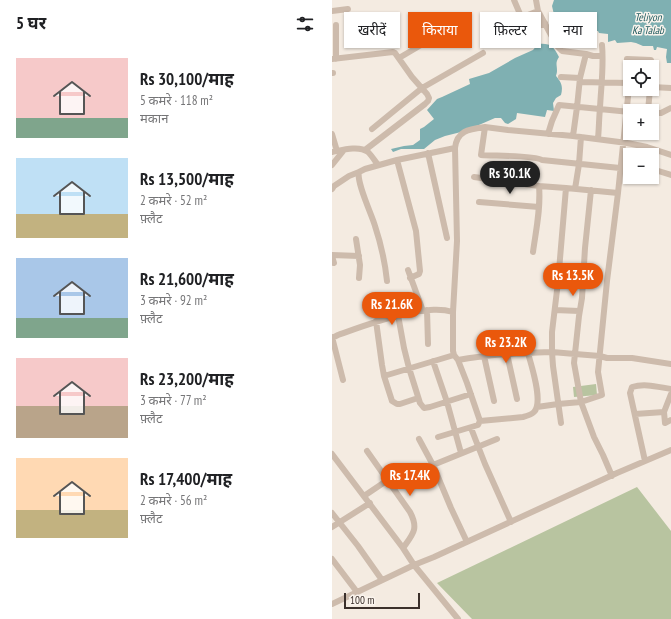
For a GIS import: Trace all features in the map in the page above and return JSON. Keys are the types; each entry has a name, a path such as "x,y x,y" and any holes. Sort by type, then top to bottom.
{"street":[{"path":"514,0 520,14 523,17 538,11"},
{"path":"536,0 538,11 557,46 562,51 602,56"},
{"path":"332,11 348,9"},
{"path":"541,25 545,23"},
{"path":"336,25 334,59 393,52 396,53 412,77 428,94 429,98 425,104 365,150"},
{"path":"598,139 602,82 602,45"},
{"path":"399,58 416,48"},
{"path":"372,129 422,88 483,53"},
{"path":"573,136 580,80 586,54"},
{"path":"627,60 651,60"},
{"path":"560,77 623,84"},
{"path":"659,87 671,88"},
{"path":"548,134 559,105 623,112"},
{"path":"659,113 671,108"},
{"path":"485,127 481,155 530,157 542,160 620,168"},
{"path":"480,421 471,394 453,351 453,312 457,241 455,148 458,138 465,131 485,127 624,142 647,147 671,155"},
{"path":"332,134 334,152 357,148 365,150 376,162"},
{"path":"575,189 581,137"},
{"path":"537,407 581,402 602,395 598,372 607,281 624,142"},
{"path":"332,189 349,176 376,162 397,160 455,148"},
{"path":"332,165 344,150"},
{"path":"428,153 447,238"},
{"path":"397,160 416,231 420,268 419,274 410,278"},
{"path":"359,172 358,175 360,184 375,225 383,255 387,281"},
{"path":"659,172 671,176"},
{"path":"474,176 540,186 618,193"},
{"path":"533,252 539,207 540,186"},
{"path":"561,423 553,366 552,332 566,188"},
{"path":"591,190 582,298 574,368 581,402 594,437 612,476"},
{"path":"479,202 539,207"},
{"path":"356,239 359,256 359,278"},
{"path":"333,258 359,256"},
{"path":"408,270 410,278 425,311 428,344"},
{"path":"343,380 332,338 338,334 398,315 435,309 453,312"},
{"path":"555,310 580,311"},
{"path":"398,315 409,368 418,398 424,408 471,394"},
{"path":"376,321 384,376 391,397 394,402 400,404 418,398"},
{"path":"384,376 433,361 456,357 528,353 552,352 600,356 607,358 632,358 671,364"},
{"path":"438,438 471,428 478,425 480,421 523,417 534,412 538,401 536,385 528,353"},
{"path":"507,354 517,400"},
{"path":"484,356 494,401"},
{"path":"433,361 447,402 461,453"},
{"path":"645,462 630,393 632,387 644,385 671,389"},
{"path":"671,394 664,412 665,423 671,420"},
{"path":"635,414 664,412"},
{"path":"471,428 511,522"},
{"path":"419,439 434,465 451,508 467,542"},
{"path":"434,465 497,439"},
{"path":"333,602 671,450"},
{"path":"367,451 414,520 414,529 403,548"},
{"path":"332,454 370,503 414,565 458,619"},
{"path":"364,496 404,469"},
{"path":"332,527 370,503"},
{"path":"332,512 382,580"},
{"path":"332,559 357,592"}],"green space":[{"path":"596,384 597,395 574,397 573,387"},
{"path":"637,487 671,531 671,619 472,619 437,583"}],"water":[{"name":"Teliyon Ka Talab","path":"554,0 671,0 671,63 667,63 667,49 657,47 656,50 654,50 653,46 643,46 631,42 617,43 615,40 608,42 608,34 599,33 597,31 597,12 553,12 552,6"},
{"path":"541,44 546,44 549,45 549,48 553,48 555,50 559,57 556,76 562,85 562,90 561,95 556,98 553,103 554,111 547,110 545,117 517,113 516,119 508,124 501,118 495,118 465,131 435,140 424,149 401,149 393,152 391,149 413,145 420,140 420,129 434,119 427,110 437,99 470,84 469,79 489,73 515,58 535,48 541,48"}]}
